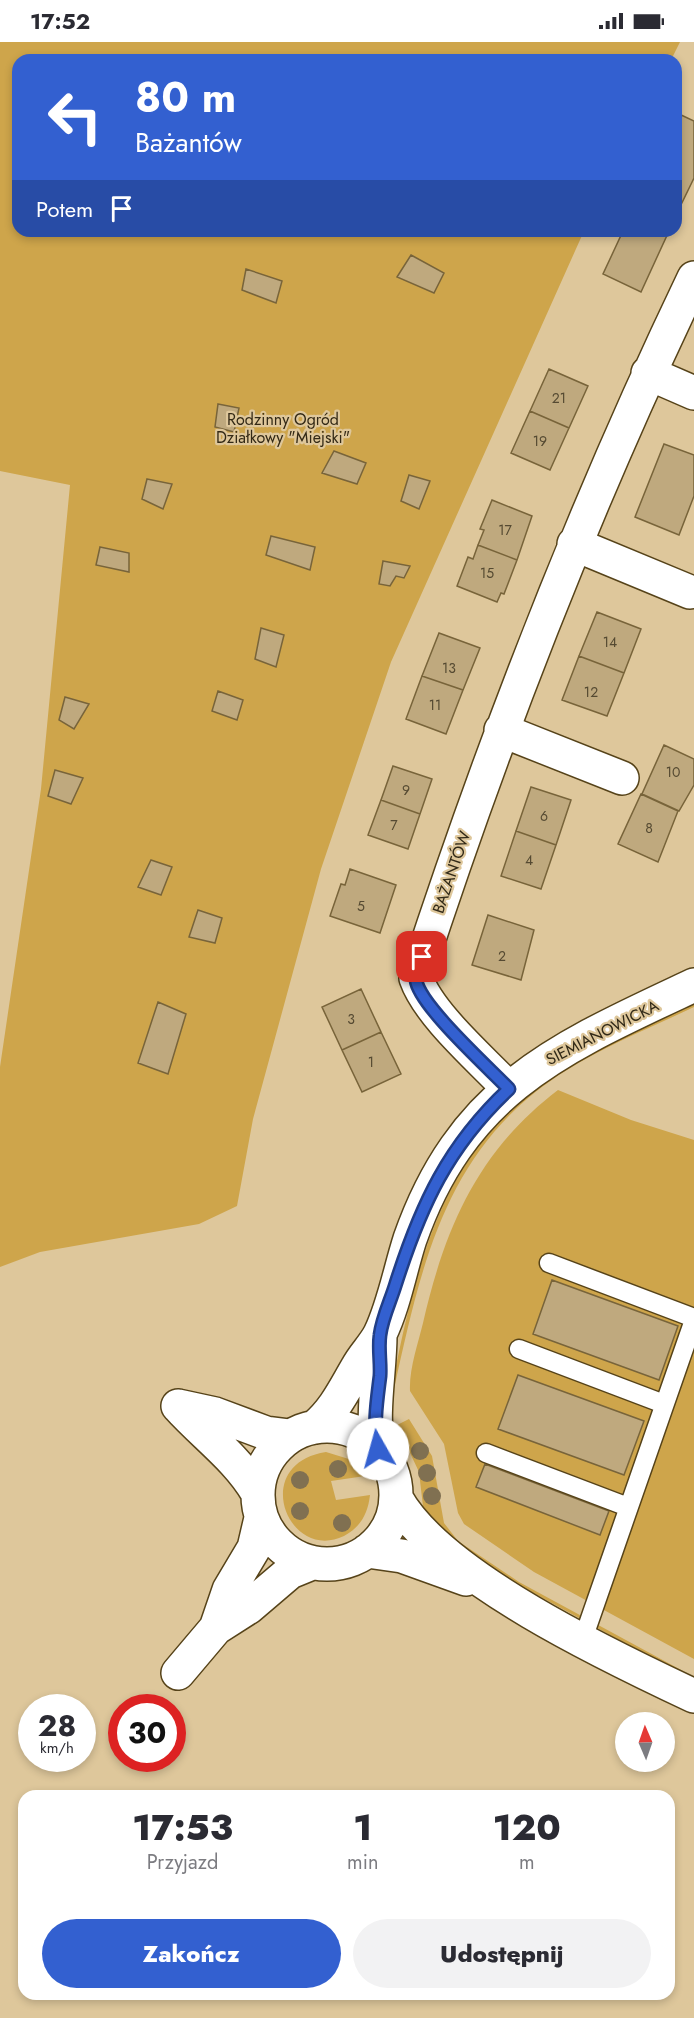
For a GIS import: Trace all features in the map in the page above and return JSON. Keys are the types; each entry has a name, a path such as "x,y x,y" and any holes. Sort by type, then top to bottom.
{"street":[{"name":"BAŻANTÓW","path":"509,1089 432,1009 421,994 416,978 501,730 574,544 648,374 694,278"},
{"path":"648,374 694,393"},
{"path":"574,544 690,592"},
{"path":"501,730 622,778"},
{"name":"SIEMIANOWICKA","path":"378,1449 374,1422 380,1375 380,1335 411,1238 432,1188 471,1128 526,1073 570,1045 694,986"},
{"name":"SIEMIANOWICKA","path":"302,1431 332,1410 356,1368 380,1335"},
{"path":"178,1406 215,1414 266,1433 350,1430 378,1449 392,1472 396,1498 388,1528 367,1551 335,1564 312,1563 299,1558 276,1542 259,1505 228,1455 202,1434 178,1406"},
{"path":"216,1628 229,1590 254,1548 266,1460 276,1447 302,1431"},
{"path":"396,1498 421,1529 488,1586"},
{"path":"367,1551 402,1556 488,1586 583,1639 694,1696"},
{"path":"178,1673 216,1628 249,1607 290,1572 312,1563"}],"lane":[{"path":"549,1263 694,1319 583,1639"},
{"path":"519,1349 664,1404"},
{"path":"486,1453 628,1507"}],"green space":[{"name":"Rodzinny Ogród Działkowy \"Miejski\"","path":"0,42 680,42 674,54 12,54 12,237 581,237 391,662 321,869 253,1119 237,1206 199,1224 40,1252 0,1267 0,1067 41,789 70,485 0,471"},
{"path":"694,1003 694,1007 614,1044 567,1070 526,1100 493,1133 467,1170 446,1209 429,1251 394,1389 391,1390 414,1289 428,1243 446,1200 468,1160 497,1123 534,1089 593,1050"},
{"path":"558,1090 631,1120 694,1140 694,1659 534,1572 464,1524 458,1513 444,1444 410,1391 412,1365 432,1288 454,1223 486,1165 506,1139"},
{"path":"409,1419 432,1456 444,1523 458,1541 519,1582 694,1677 694,1681 517,1584 481,1561 424,1515 419,1472 397,1425"},
{"path":"326,1452 352,1460 365,1476 331,1481 336,1500 370,1495 365,1514 355,1528 344,1536 324,1541 307,1536 293,1524 285,1509 283,1491 288,1474 302,1460"}],"building":[{"path":"682,115 694,121 694,178 682,203"},
{"path":"620,237 666,237 641,292 603,274"},
{"path":"411,255 444,273 434,293 397,277"},
{"path":"246,269 282,281 276,303 242,290"},
{"path":"549,369 588,386 569,428 530,411"},
{"path":"218,404 239,408 234,432 215,427"},
{"path":"530,411 569,428 550,470 511,453"},
{"path":"664,444 694,455 694,496 679,535 635,517"},
{"path":"334,451 366,463 357,484 322,473"},
{"path":"409,475 430,481 419,509 401,501"},
{"path":"147,479 172,484 163,509 142,499"},
{"path":"492,500 532,516 517,560 478,545 484,530 480,529"},
{"path":"271,536 315,547 310,570 266,555"},
{"path":"478,545 517,560 504,594 501,593 497,602 457,586 468,557 473,559"},
{"path":"100,547 129,553 129,572 96,565"},
{"path":"383,561 410,566 404,578 396,576 390,586 379,584"},
{"path":"597,612 641,629 624,673 579,656"},
{"path":"261,628 284,635 276,667 255,659"},
{"path":"439,633 480,648 463,690 422,676"},
{"path":"579,656 624,673 607,716 562,700"},
{"path":"422,676 463,690 446,734 406,719"},
{"path":"218,691 243,700 237,720 212,711"},
{"path":"65,697 89,704 74,729 59,720"},
{"path":"664,745 694,759 694,785 679,811 642,794"},
{"path":"393,766 432,779 420,814 381,800"},
{"path":"55,770 83,778 71,804 48,796"},
{"path":"531,787 571,800 556,845 516,831"},
{"path":"641,794 678,811 658,862 618,844"},
{"path":"381,800 420,814 408,849 368,835"},
{"path":"516,831 556,845 541,889 501,876"},
{"path":"151,860 172,867 161,895 138,887"},
{"path":"350,869 396,885 380,933 330,916 341,884 345,885"},
{"path":"198,910 222,918 215,943 189,937"},
{"path":"488,915 534,930 521,980 472,965"},
{"path":"361,989 381,1032 342,1050 322,1007"},
{"path":"158,1002 186,1014 168,1074 138,1063"},
{"path":"381,1032 401,1074 362,1092 342,1050"},
{"path":"552,1280 678,1326 659,1380 533,1334"},
{"path":"518,1375 644,1421 624,1475 498,1429"},
{"path":"485,1464 609,1511 600,1535 476,1487"}],"route":[{"path":"378,1449 374,1422 380,1375 380,1335 411,1238 432,1188 455,1149 486,1110 509,1089 432,1009 421,994 416,978 422,957"}]}
